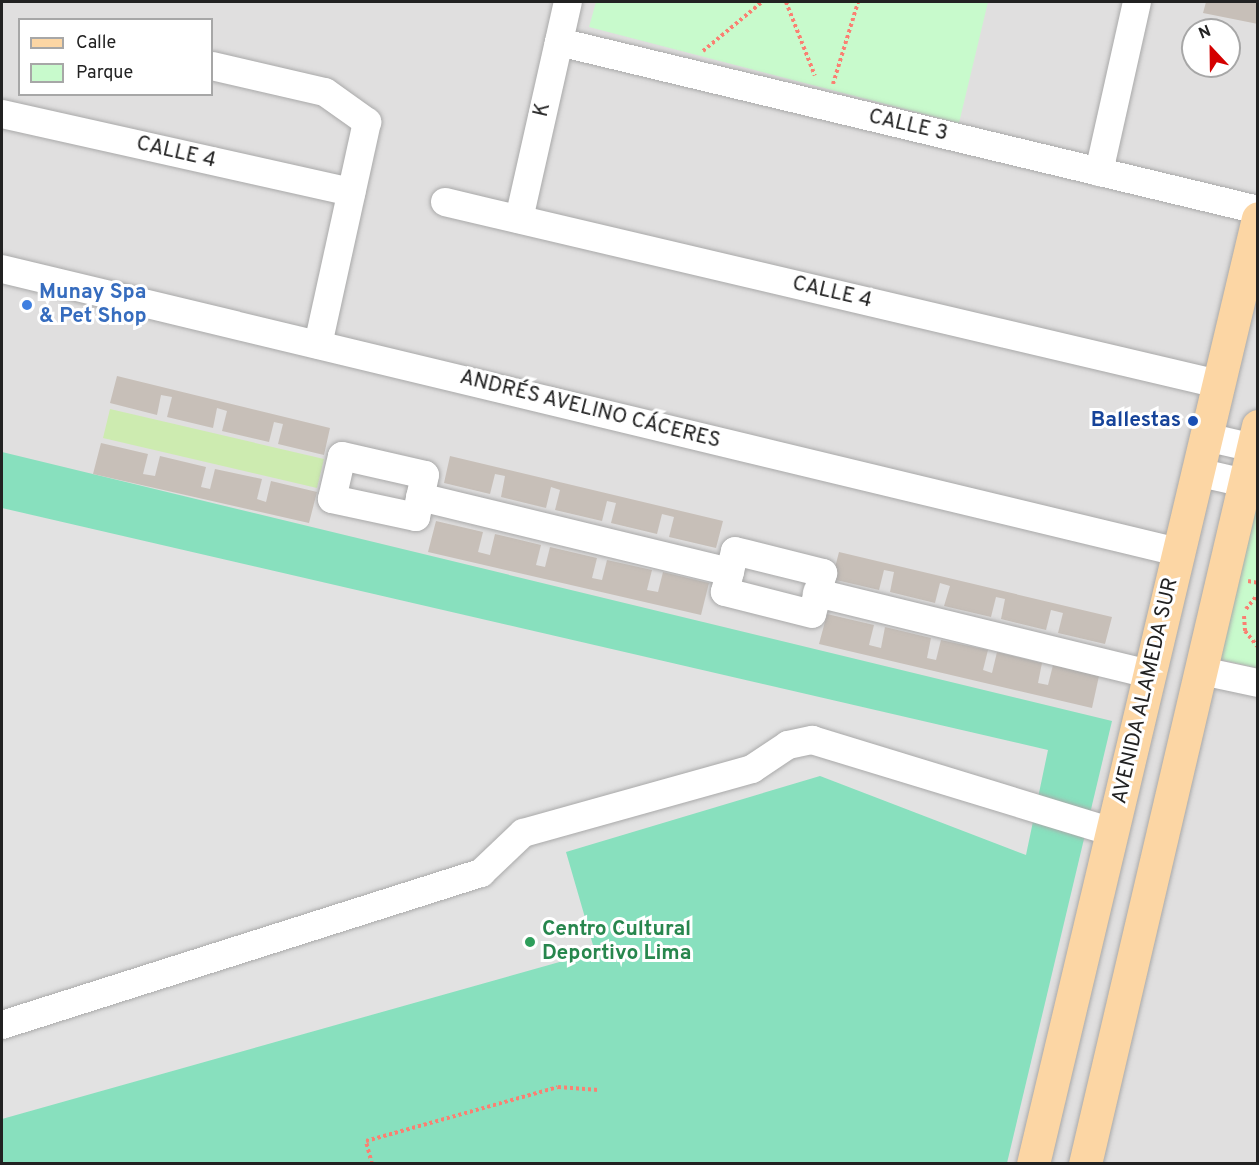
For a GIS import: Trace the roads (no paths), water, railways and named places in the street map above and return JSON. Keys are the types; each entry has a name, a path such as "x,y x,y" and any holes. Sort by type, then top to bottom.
{"main road":[{"name":"AVENIDA ALAMEDA SUR","path":"1034,1164 1257,218"},
{"path":"1084,1164 1202,671 1251,484 1256,441"}],"street":[{"name":"K","path":"519,219 568,2"},
{"path":"1100,172 1137,2"},
{"name":"CALLE 3","path":"559,42 1257,210"},
{"path":"213,66 325,92 367,122 318,345"},
{"name":"CALLE 4","path":"2,114 351,192"},
{"name":"CALLE 4","path":"445,202 1218,384"},
{"name":"ANDRÉS AVELINO CÁCERES","path":"2,269 1178,552"},
{"path":"1206,436 1256,441"},
{"path":"1197,472 1251,484"},
{"path":"420,497 730,572"},
{"path":"735,551 823,573 817,593 812,614 725,592 735,551"},
{"path":"817,593 1150,674"},
{"path":"1202,671 1257,683"},
{"path":"2,1024 481,873 523,833 752,769 788,745 812,740 1112,832"}],"place":[{"name":"Munay Spa & Pet Shop","path":"27,305"},
{"name":"Ballestas","path":"1193,421"},
{"name":"Centro Cultural Deportivo Lima","path":"530,942"}]}
